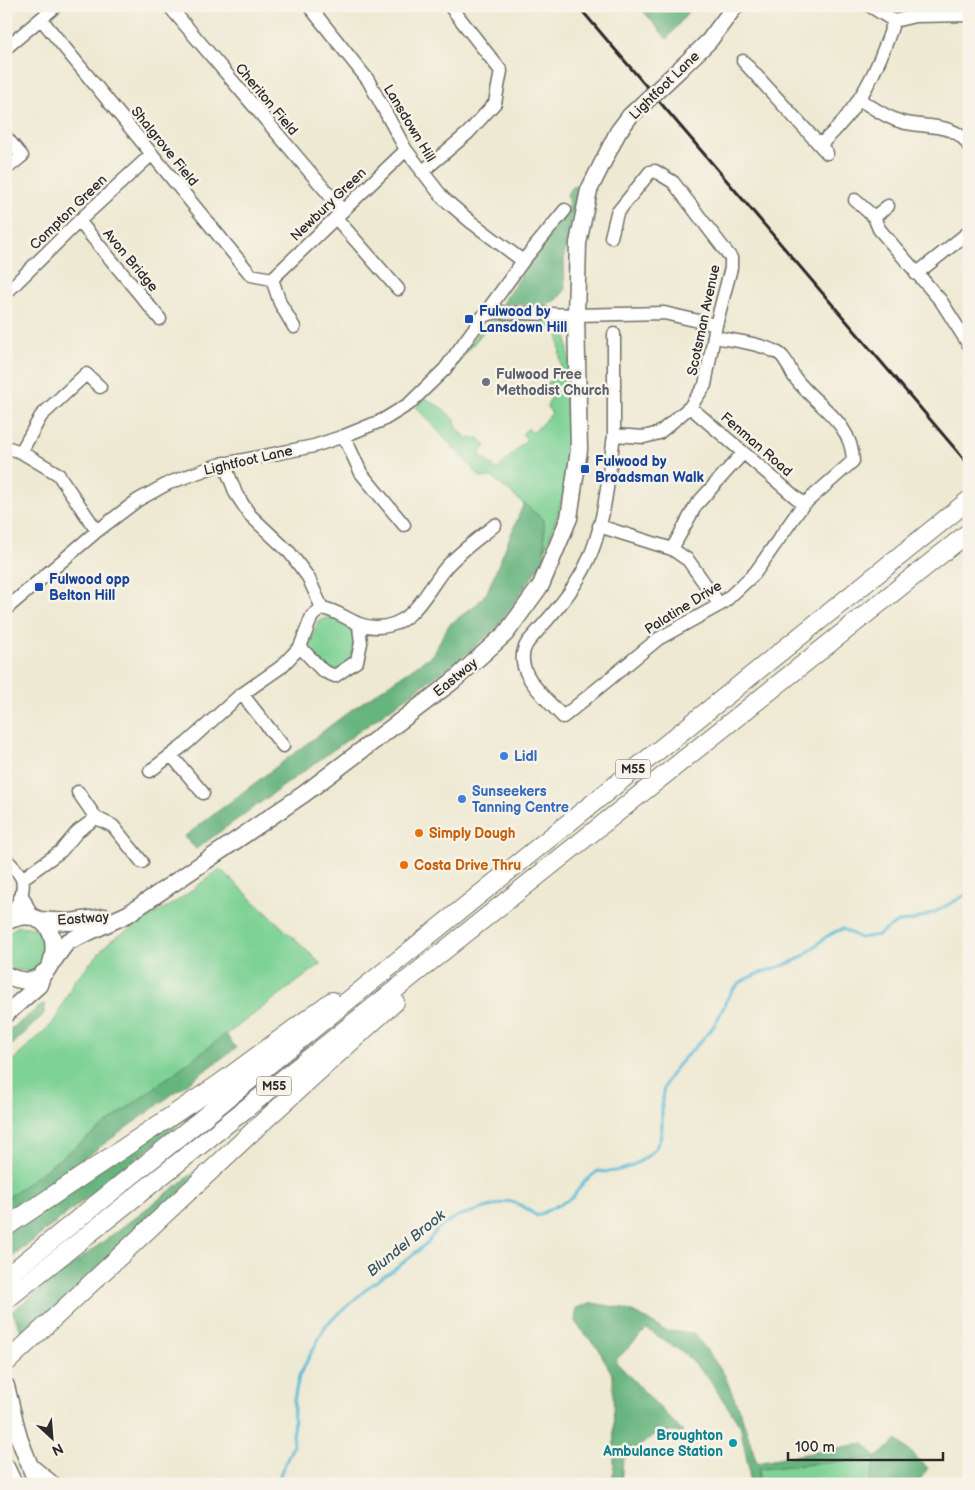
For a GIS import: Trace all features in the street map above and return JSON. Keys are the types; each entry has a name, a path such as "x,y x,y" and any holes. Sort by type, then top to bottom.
{"highway":[{"name":"M55","path":"6,1277 397,963 514,864 969,500"},
{"name":"M55","path":"6,1300 969,532"},
{"name":"M55","path":"6,1227 227,1078 514,864"},
{"name":"M55","path":"6,1363 273,1112 541,872"}],"main road":[{"name":"Lightfoot Lane","path":"576,315 578,243 589,190 618,132 630,116 709,41 735,6"},
{"name":"Eastway","path":"6,1014 39,985 48,967 64,945 75,937 128,914 304,794 453,681 506,633 541,585 569,518 578,460 576,315"},
{"name":"Eastway","path":"6,921 15,918 70,922 128,914"},
{"path":"6,976 26,980 48,967 55,943 50,931 35,919"},
{"path":"6,976 13,986 6,1006"},
{"path":"6,1386 17,1433 37,1484"},
{"path":"6,1467 14,1484"}],"street":[{"path":"6,48 56,6"},
{"name":"Cheriton Field","path":"169,6 398,289"},
{"name":"Lansdown Hill","path":"308,6 368,80 406,150 422,172 450,204 523,261"},
{"path":"422,172 468,133 495,103 501,71 450,6"},
{"path":"870,6 894,21 915,16 969,14"},
{"name":"Shalgrove Field","path":"41,19 251,276 272,279"},
{"path":"743,61 824,149 860,100 886,47 894,21"},
{"path":"860,100 886,116 903,122 940,127 956,133 968,142"},
{"path":"6,138 22,156 6,169"},
{"name":"Newbury Green","path":"272,279 406,150"},
{"name":"Compton Green","path":"6,293 79,220 152,154"},
{"name":"Scotsman Avenue","path":"611,237 617,214 650,172 655,171 674,182 731,258 731,268 705,385 690,407 659,433 644,437 614,435"},
{"path":"855,200 874,217 880,229 916,274 941,301 969,345"},
{"path":"874,217 888,206"},
{"name":"Lightfoot Lane","path":"6,609 97,531 138,500 169,483 224,463 314,446 383,420 409,404 445,369 486,315 523,261 565,210"},
{"name":"Avon Bridge","path":"79,220 160,319"},
{"path":"916,274 969,232"},
{"path":"272,279 280,303 294,327"},
{"path":"486,315 497,312 576,315 664,313 716,331"},
{"name":"Palatine Drive","path":"598,526 580,576 524,648 522,658 525,671 563,717 658,639 720,605 755,573 802,506 853,461 852,449 838,421 796,379 781,354 716,331"},
{"path":"614,334 614,435 598,526 672,549 688,560 720,605"},
{"path":"21,452 41,416 86,374 100,387"},
{"name":"Fenman Road","path":"690,407 800,501 802,506"},
{"path":"344,436 361,473 404,525"},
{"path":"6,447 21,452 58,474 97,531"},
{"path":"672,549 696,505 743,453"},
{"path":"224,463 236,494 245,508 290,553 308,577 322,608"},
{"path":"150,771 171,756 242,694 281,667 300,647 312,616 322,608 333,610 359,626 377,627 399,621 419,607 447,566 495,526"},
{"path":"300,647 317,666 335,676 357,661 361,643 359,626"},
{"path":"242,694 282,746"},
{"path":"171,756 203,794"},
{"path":"78,792 96,818 113,826 142,862"},
{"path":"22,879 61,852 78,831 96,818"},
{"path":"6,859 22,879 21,893 16,909 6,921"},
{"path":"21,893 35,919"},
{"path":"28,1462 55,1484"}],"green space":[{"path":"639,6 693,6 667,39"},
{"path":"574,185 579,188 564,255 565,290 558,299 543,306 502,303 569,208 567,194"},
{"path":"511,316 564,320 566,324 571,395 571,449 563,498 545,550 544,521 492,477 481,478 416,407 425,398 442,408 455,420 457,428 468,439 479,438 486,446 479,454 497,470 527,439 522,434 528,428 532,433 535,431 552,413 547,407 551,398 543,388 561,371 558,328 545,328 539,320 498,322 489,325 448,374 431,390 488,322"},
{"path":"524,503 544,521 545,558 496,628 469,652 196,849 184,837 351,710 432,655 449,625 478,603 487,592"},
{"path":"338,617 353,628 354,647 349,663 337,670 326,668 309,648 318,621"},
{"path":"220,869 321,964 6,1199 6,1131 16,1117 6,1102 6,1067 53,1023 75,980 110,941 180,899"},
{"path":"18,926 36,928 47,943 45,961 31,972 13,969 6,963 6,934"},
{"path":"44,1003 44,1014 6,1051 6,1030 14,1027"},
{"path":"226,1034 236,1048 6,1215 6,1199"},
{"path":"240,1076 6,1262 6,1232"},
{"path":"225,1149 25,1339 12,1311"},
{"path":"592,1303 622,1308 639,1315 666,1331 694,1333 724,1374 741,1414 757,1463 864,1443 876,1458 759,1469 758,1484 749,1484 749,1470 740,1425 708,1378 684,1353 647,1329 615,1361 683,1432 657,1432 623,1460 621,1484 612,1484 614,1464 613,1376 599,1350 575,1322 576,1308"},
{"path":"897,1440 928,1468 917,1484 869,1484 876,1458"},
{"path":"876,1458 869,1484 758,1484 759,1469"}],"waterway":[{"name":"Blundel Brook","path":"276,1484 293,1446 294,1400 299,1376 326,1325 371,1285 398,1267 427,1243 438,1228 458,1216 509,1201 522,1206 537,1216 572,1198 585,1181 598,1171 606,1172 623,1169 648,1156 659,1142 661,1136 662,1099 665,1085 681,1061 713,1027 728,997 741,982 755,975 793,962 811,950 824,938 843,929 860,938 878,935 898,922 911,921 935,912 969,893"}],"railway":[{"path":"578,6 969,465"}],"place":[{"name":"Fulwood by Lansdown Hill","path":"469,319"},
{"name":"Fulwood Free Methodist Church","path":"486,382"},
{"name":"Fulwood by Broadsman Walk","path":"585,469"},
{"name":"Fulwood opp Belton Hill","path":"39,587"},
{"name":"Lidl","path":"504,756"},
{"name":"Sunseekers Tanning Centre","path":"462,799"},
{"name":"Simply Dough","path":"419,833"},
{"name":"Costa Drive Thru","path":"404,865"},
{"name":"Broughton Ambulance Station","path":"733,1443"}]}
